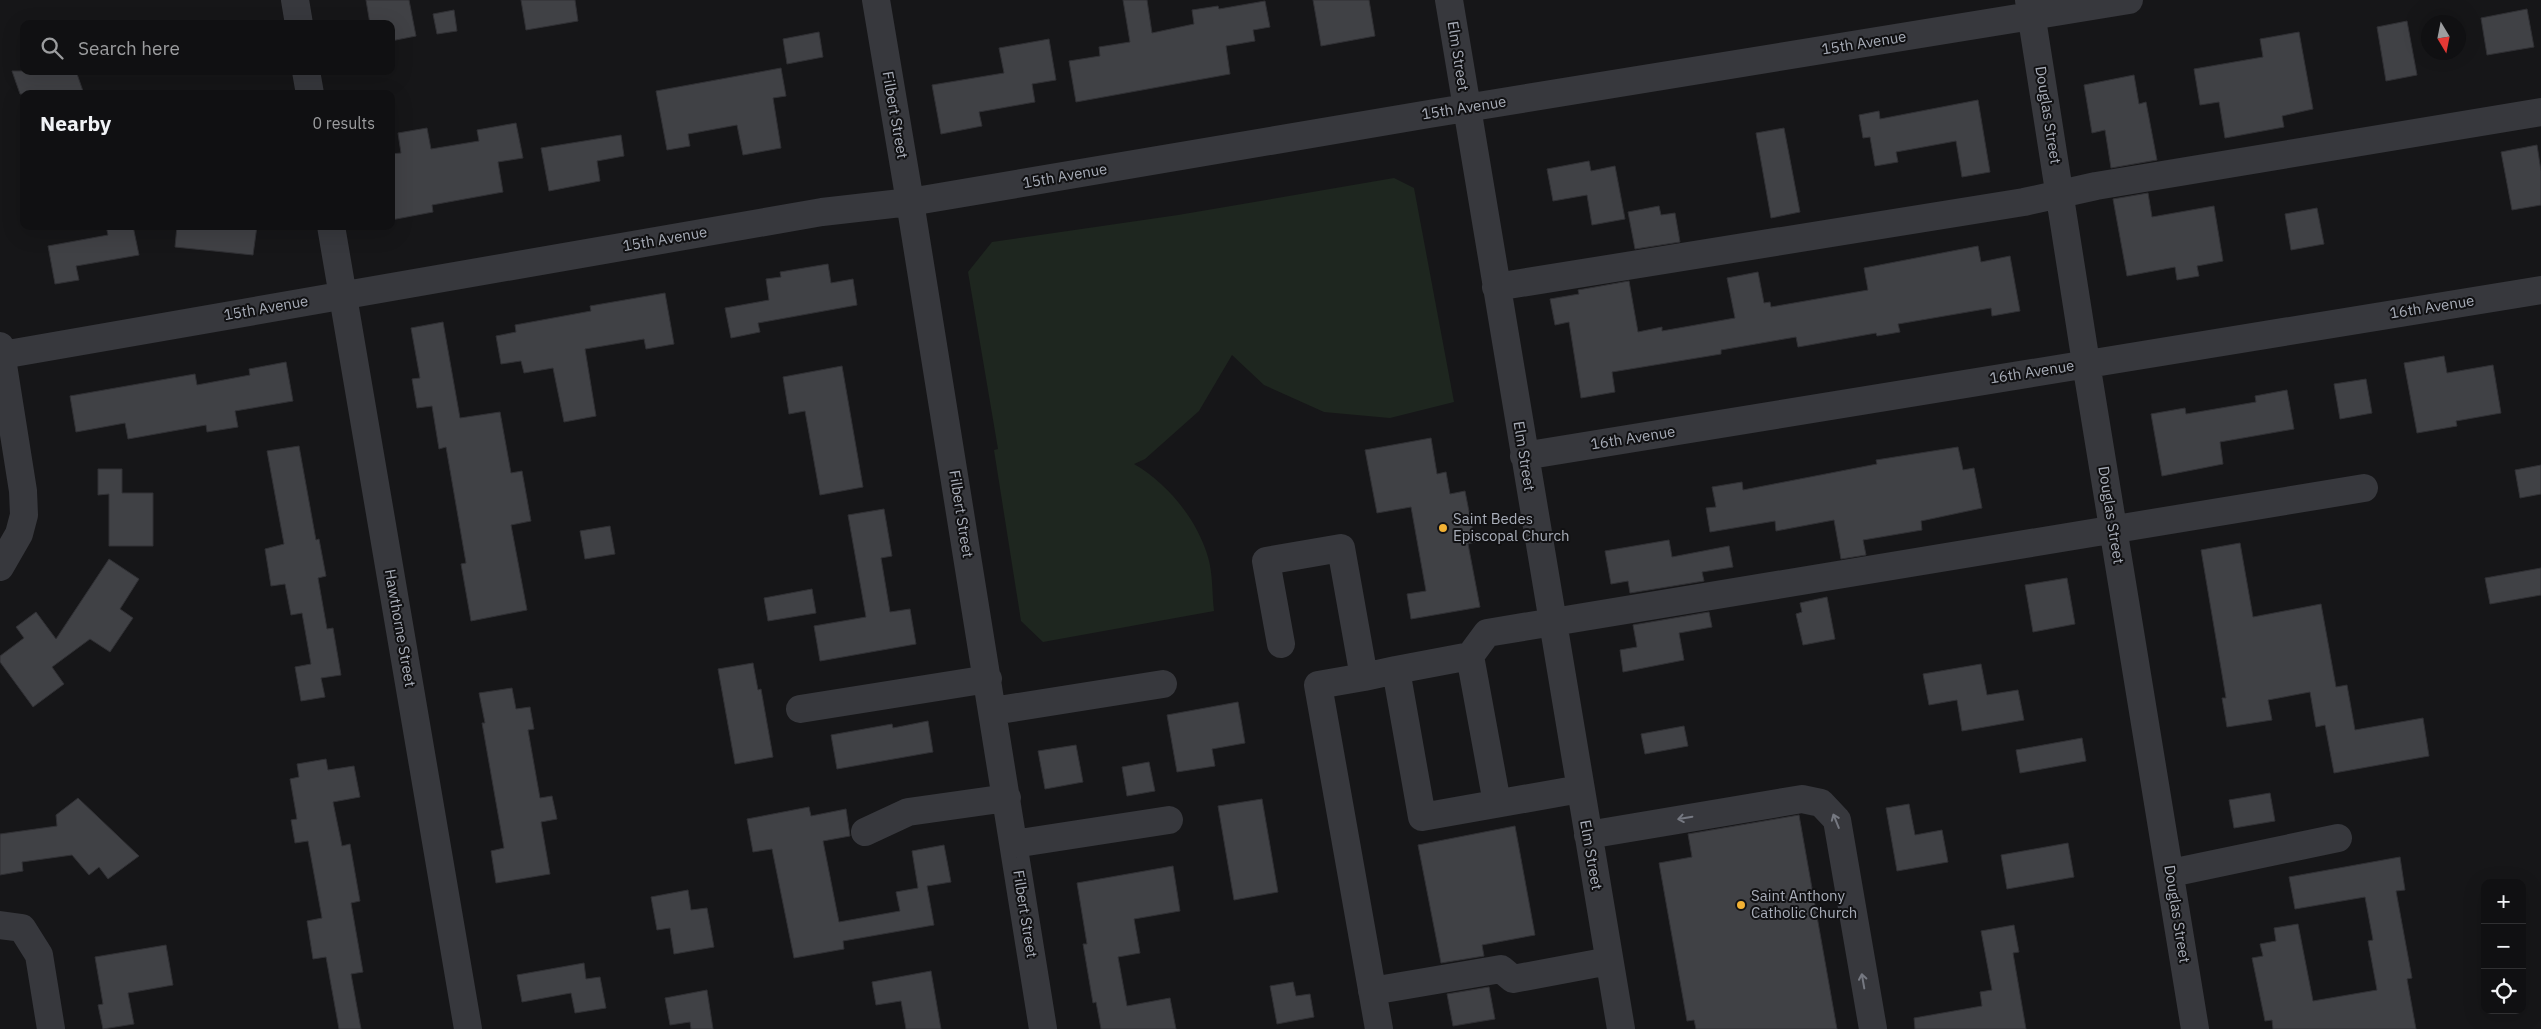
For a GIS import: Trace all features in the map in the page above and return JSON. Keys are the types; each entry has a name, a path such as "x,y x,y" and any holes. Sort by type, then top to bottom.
{"street":[{"path":"295,0 298,20"},
{"name":"Filbert Street","path":"876,0 988,679 1043,1029"},
{"name":"Elm Street","path":"1449,0 1621,1029"},
{"name":"15th Avenue","path":"1,351 822,212 910,202 1467,108 2031,8 2129,0"},
{"name":"Douglas Street","path":"2031,8 2086,363 2171,873 2195,1029"},
{"path":"307,75 309,90"},
{"path":"1496,288 2541,112"},
{"name":"Hawthorne Street","path":"332,230 468,1029"},
{"name":"16th Avenue","path":"1524,456 2541,290"},
{"path":"0,566 18,534 24,515 23,491 1,351"},
{"path":"1379,1029 1318,685 1470,656 1487,633 2364,488"},
{"path":"1281,644 1266,561 1341,548 1364,677"},
{"path":"1470,656 1497,803"},
{"path":"1396,670 1422,816 1580,789"},
{"path":"800,709 988,679"},
{"path":"993,711 1162,684"},
{"path":"865,832 908,812 1007,798"},
{"path":"1588,835 1802,799 1821,804 1837,820 1873,1029"},
{"path":"1014,844 1169,820"},
{"path":"2171,873 2338,838"},
{"path":"11,926 39,954 51,1029"},
{"path":"1372,991 1501,969 1513,979 1609,961"}],"shaded area":[{"path":"1394,178 1414,188 1454,402 1390,418 1324,412 1264,385 1232,355 1199,411 1145,459 1134,464 1158,481 1169,492 1179,503 1196,529 1210,564 1214,611 1043,642 1021,621 994,450 998,449 968,272 992,242 1178,215"}],"building":[{"path":"366,0 409,0 416,36 395,40 395,20 369,20"},
{"path":"521,0 575,0 578,21 526,30"},
{"path":"1123,0 1147,0 1152,33 1194,24 1192,10 1218,6 1219,9 1265,1 1270,27 1253,30 1255,41 1226,46 1230,74 1076,102 1069,61 1100,56 1099,47 1130,42"},
{"path":"1313,0 1369,0 1375,36 1321,46"},
{"path":"2527,9 2534,47 2487,55 2481,18"},
{"path":"454,10 457,31 437,34 433,14"},
{"path":"2407,21 2417,75 2386,81 2377,27"},
{"path":"819,32 823,57 787,64 783,39"},
{"path":"2299,32 2313,109 2282,116 2284,127 2225,138 2219,102 2200,105 2194,69 2263,57 2260,39"},
{"path":"1049,39 1056,80 1032,84 1035,102 979,112 982,126 941,134 932,85 1004,73 999,48"},
{"path":"781,68 786,96 773,98 781,148 743,155 737,125 688,134 690,146 667,150 656,91"},
{"path":"12,71 20,71 20,75 77,75 83,90 20,90 20,94"},
{"path":"2134,75 2139,104 2146,102 2157,160 2111,168 2105,130 2092,133 2084,85"},
{"path":"1978,100 1990,172 1962,177 1956,141 1896,152 1898,162 1875,166 1870,137 1863,138 1859,115 1879,111 1880,119"},
{"path":"516,123 523,158 498,162 503,192 432,205 433,212 395,219 395,154 401,153 398,133 427,128 431,149 479,141 477,130"},
{"path":"1784,128 1800,212 1771,218 1756,133"},
{"path":"621,135 624,156 597,161 600,181 549,191 541,148"},
{"path":"2537,145 2541,171 2541,205 2512,210 2501,152"},
{"path":"1589,161 1591,171 1615,166 1625,219 1592,225 1587,195 1553,201 1547,169"},
{"path":"2148,193 2152,217 2214,206 2223,261 2197,266 2199,276 2177,280 2175,267 2127,276 2113,199"},
{"path":"1659,206 1661,215 1675,213 1680,242 1635,249 1628,212"},
{"path":"2317,208 2324,244 2291,250 2285,214"},
{"path":"107,230 134,230 139,255 76,266 79,280 55,284 48,246 108,235"},
{"path":"177,230 256,230 253,255 175,247"},
{"path":"1978,246 1981,262 2010,256 2020,311 1992,316 1991,308 1898,324 1900,332 1877,336 1876,333 1798,347 1796,337 1721,350 1721,354 1612,372 1615,392 1581,398 1569,322 1555,325 1550,299 1579,294 1578,290 1629,281 1638,332 1662,327 1662,331 1735,318 1727,278 1758,272 1764,303 1770,302 1771,307 1868,290 1864,268"},
{"path":"828,264 831,283 853,279 857,305 758,323 760,332 731,338 725,308 769,300 766,279 781,277 780,272"},
{"path":"665,293 674,344 646,349 644,339 585,349 596,416 564,422 553,368 524,373 521,361 501,364 496,336 516,332 515,325 591,311 590,306"},
{"path":"443,322 460,418 500,412 511,473 522,471 531,521 511,525 527,610 471,621 461,564 466,563 446,447 439,449 432,406 417,408 412,379 420,378 411,328"},
{"path":"2444,356 2447,373 2493,365 2501,413 2456,421 2457,426 2417,433 2404,363"},
{"path":"286,362 293,401 235,411 238,427 207,432 206,425 128,439 125,423 76,432 70,396 195,374 197,385 250,375 249,369"},
{"path":"842,366 863,487 820,495 805,411 789,414 783,377"},
{"path":"2366,379 2372,413 2340,419 2334,384"},
{"path":"2287,390 2294,429 2220,442 2223,464 2162,476 2151,414 2185,408 2186,414 2256,402 2255,396"},
{"name":"Saint Bedes Episcopal Church","path":"1431,438 1437,474 1446,472 1450,494 1465,491 1475,542 1468,544 1480,607 1411,619 1407,594 1426,591 1411,507 1377,513 1365,450"},
{"path":"299,446 316,540 319,539 326,576 318,578 327,629 333,628 341,675 321,678 325,697 301,701 295,667 311,664 302,613 291,615 285,584 271,586 265,549 284,544 267,451"},
{"path":"1958,447 1963,470 1974,468 1982,508 1921,521 1922,530 1863,540 1866,555 1841,559 1834,520 1776,531 1775,521 1710,532 1706,508 1716,507 1712,487 1742,482 1743,490 1877,464 1876,460"},
{"path":"2541,465 2541,494 2520,498 2515,470"},
{"path":"98,469 122,469 122,493 153,493 153,546 109,546 109,494 98,495"},
{"path":"884,509 892,556 881,558 890,612 910,609 916,644 820,661 814,626 866,617 848,515"},
{"path":"610,526 615,554 585,559 580,531"},
{"path":"1669,540 1672,557 1729,546 1733,567 1702,572 1704,581 1630,593 1628,581 1611,584 1605,551"},
{"path":"2240,543 2253,617 2321,604 2336,687 2347,685 2355,730 2423,718 2429,756 2334,773 2325,725 2316,727 2310,692 2268,700 2272,720 2227,727 2222,698 2226,698 2201,550"},
{"path":"109,559 139,579 120,609 133,618 110,652 90,639 52,667 64,684 33,707 0,662 0,656 24,638 16,627 36,612 56,639"},
{"path":"2541,568 2541,595 2490,604 2485,578"},
{"path":"2067,578 2075,624 2033,632 2025,585"},
{"path":"812,589 816,613 768,621 764,598"},
{"path":"1827,597 1835,639 1803,645 1796,614 1802,612 1800,603"},
{"path":"1709,612 1712,627 1679,633 1684,660 1623,672 1620,650 1637,647 1633,625"},
{"path":"753,663 758,690 761,689 773,757 735,764 718,669"},
{"path":"1981,664 1987,695 2018,690 2024,720 1962,731 1957,700 1929,705 1923,674"},
{"path":"512,688 516,709 530,707 534,729 528,730 540,798 552,796 557,819 541,822 550,874 496,883 491,851 504,848 482,723 485,723 479,693"},
{"path":"1238,702 1245,743 1212,749 1215,766 1177,772 1167,715"},
{"path":"928,721 933,752 837,769 831,735 892,724 893,728"},
{"path":"1684,726 1688,746 1645,754 1641,734"},
{"path":"2082,738 2086,761 2020,773 2016,750"},
{"path":"1076,745 1083,782 1045,789 1038,751"},
{"path":"326,759 328,770 354,766 360,797 333,802 342,846 350,844 360,901 351,903 363,972 351,974 361,1029 339,1029 326,957 313,959 307,921 322,918 308,841 295,843 291,820 297,819 290,779 299,777 297,764"},
{"path":"1149,762 1155,791 1127,796 1122,767"},
{"path":"2270,793 2275,821 2234,828 2229,800"},
{"path":"78,798 139,856 108,879 99,867 89,875 72,855 22,862 23,871 0,875 0,834 57,826 56,815"},
{"path":"1262,799 1278,892 1234,900 1218,806"},
{"path":"1909,804 1915,835 1942,830 1948,862 1897,871 1886,808"},
{"path":"809,807 811,816 846,809 850,836 823,841 839,922 900,911 896,892 918,888 912,851 944,845 951,882 927,886 934,925 843,941 844,949 794,958 772,849 753,852 747,819"},
{"name":"Saint Anthony Catholic Church","path":"1799,815 1837,1029 1696,1029 1694,1020 1687,1021 1659,863 1692,857 1688,834"},
{"path":"1515,826 1535,935 1482,945 1484,956 1441,963 1418,845"},
{"path":"2068,843 2074,877 2007,889 2001,855"},
{"path":"2400,857 2405,890 2396,891 2412,978 2407,979 2416,1029 2273,1029 2272,1020 2265,1021 2252,958 2263,956 2260,944 2276,941 2274,928 2298,924 2313,1001 2377,990 2368,941 2373,940 2365,897 2295,909 2289,877"},
{"path":"1173,866 1180,911 1134,919 1140,953 1118,957 1127,1006 1170,998 1176,1029 1101,1029 1096,1002 1093,1003 1083,944 1087,944 1077,883"},
{"path":"688,890 691,910 707,908 714,947 674,954 670,928 657,930 651,897"},
{"path":"2014,925 2019,952 2013,953 2026,1029 1915,1029 1914,1018 1982,1006 1980,992 1992,990 1981,931"},
{"path":"166,945 173,985 128,993 134,1024 103,1029 98,1005 103,1004 95,957"},
{"path":"584,963 586,979 600,977 606,1008 575,1013 571,993 522,1002 517,975"},
{"path":"931,971 941,1029 906,1029 901,1001 876,1005 872,982"},
{"path":"1293,982 1296,996 1310,994 1314,1017 1277,1024 1270,986"},
{"path":"1489,987 1495,1019 1453,1026 1447,994"},
{"path":"707,990 713,1029 691,1029 690,1022 670,1025 665,998"}],"place":[{"name":"Saint Bedes Episcopal Church","path":"1443,528"},
{"name":"Saint Anthony Catholic Church","path":"1741,905"}]}
